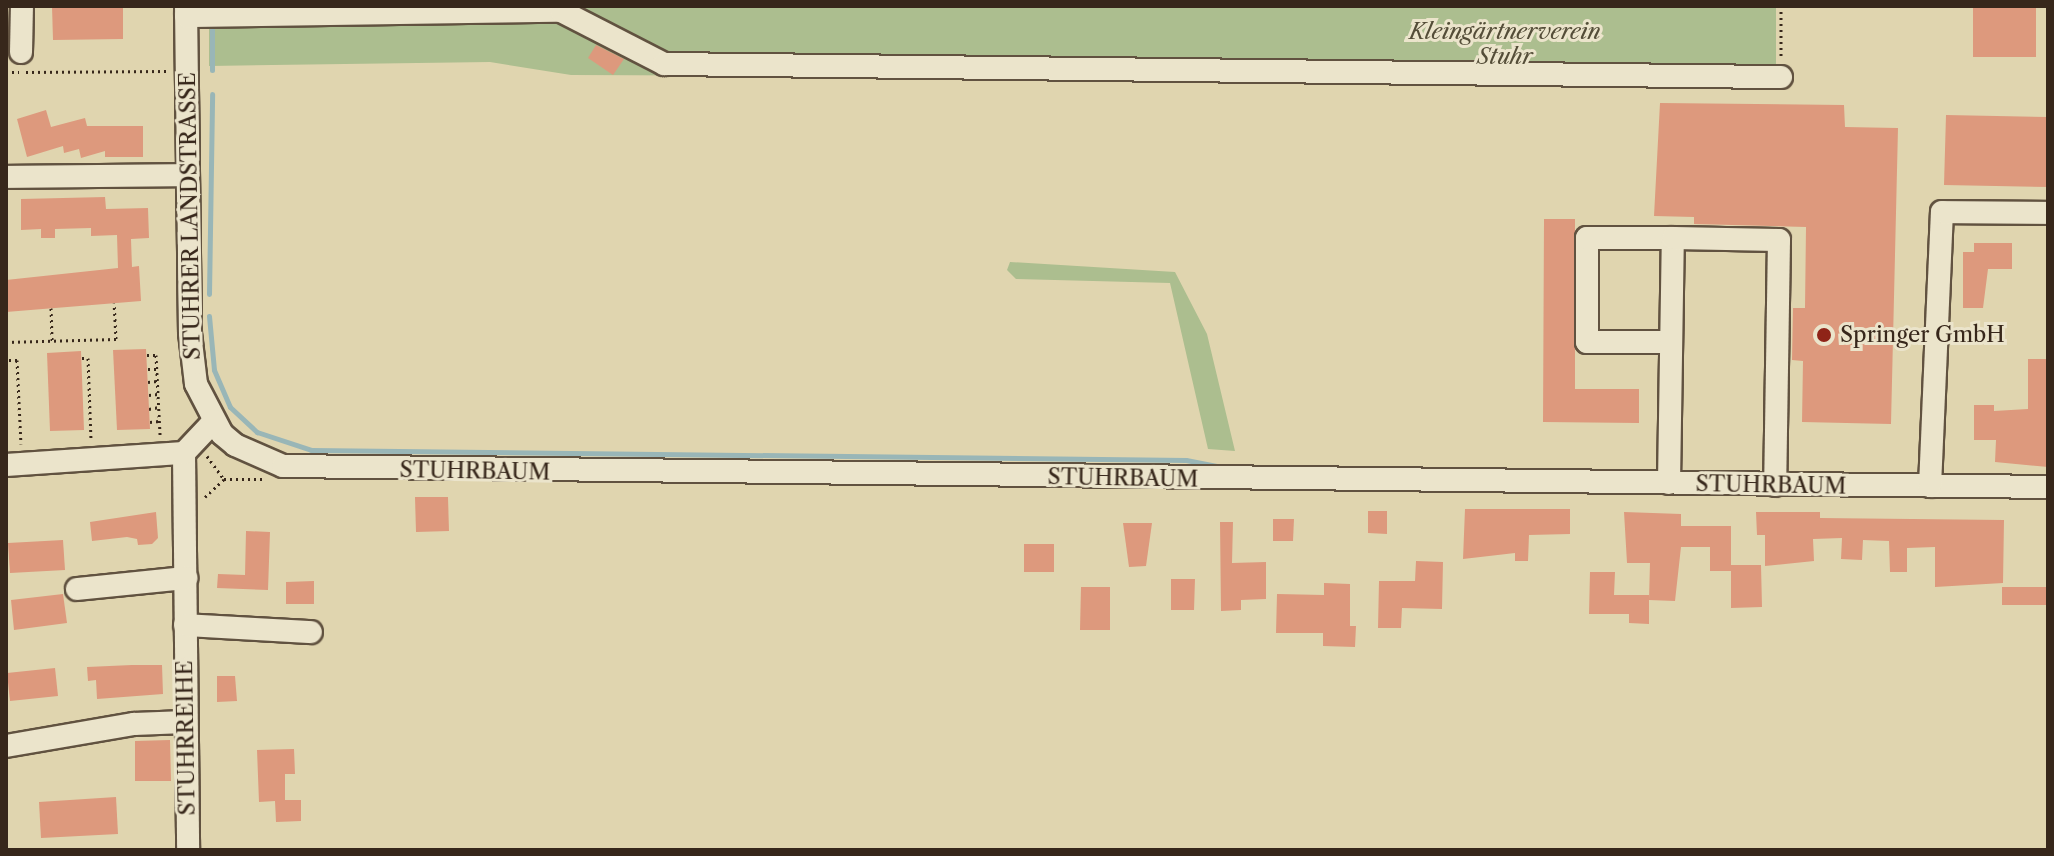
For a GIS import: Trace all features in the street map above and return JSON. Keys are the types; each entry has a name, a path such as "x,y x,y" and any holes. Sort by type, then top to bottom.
{"street":[{"path":"21,52 22,6"},
{"path":"186,11 561,11 664,64 1781,77"},
{"name":"STUHRER LANDSTRASSE","path":"186,11 191,357 196,384 214,421"},
{"path":"6,177 188,175"},
{"path":"1930,486 1942,212 2048,213"},
{"path":"1671,342 1587,342 1587,238 1779,240 1775,485"},
{"path":"1669,483 1673,238"},
{"path":"14,464 161,454 189,446 214,421"},
{"name":"STUHRBAUM","path":"214,421 235,445 283,466 2048,487"},
{"name":"STUHRREIHE","path":"188,850 184,516 189,446"},
{"path":"77,589 186,578"},
{"path":"185,625 311,632"},
{"path":"6,746 134,724 185,722"}],"path":[{"path":"1781,6 1781,77"},
{"path":"6,72 186,71"},
{"path":"6,342 116,339 114,303"},
{"path":"51,308 52,341"},
{"path":"147,355 156,355 161,454"},
{"path":"82,358 88,358 91,459"},
{"path":"9,360 17,360 20,425 14,464"},
{"path":"148,369 157,369"},
{"path":"82,371 88,371"},
{"path":"10,373 17,373"},
{"path":"148,382 157,381"},
{"path":"83,384 89,384"},
{"path":"10,385 18,385"},
{"path":"149,395 158,394"},
{"path":"83,397 89,397"},
{"path":"11,399 18,398"},
{"path":"149,409 159,407"},
{"path":"84,410 90,410"},
{"path":"12,411 19,411"},
{"path":"150,422 159,421"},
{"path":"84,423 90,423"},
{"path":"12,425 20,425"},
{"path":"189,446 224,479"},
{"path":"184,516 224,479 283,479 283,466"}],"green space":[{"name":"Kleingärtnerverein Stuhr","path":"566,6 1776,6 1776,80 571,75 490,62 209,66 209,25 217,23 232,28 250,21"},
{"path":"1010,262 1175,272 1207,334 1235,451 1208,449 1170,283 1016,279 1007,270"}],"building":[{"path":"52,6 123,6 123,39 53,40"},
{"path":"1973,6 2036,6 2036,57 1973,57"},
{"path":"596,45 624,59 613,75 588,58"},
{"path":"1660,103 1844,105 1845,127 1898,128 1891,424 1802,422 1803,361 1792,360 1793,308 1805,308 1806,227 1694,224 1694,217 1654,216"},
{"path":"46,110 51,127 85,118 87,126 143,126 143,157 105,157 105,151 81,158 79,149 64,153 63,146 27,157 17,119"},
{"path":"1946,115 2048,117 2048,187 1944,185"},
{"path":"105,197 106,209 148,208 149,238 131,239 132,267 139,266 141,301 6,312 6,280 118,268 117,235 91,236 91,228 55,229 55,238 41,238 41,229 21,230 21,199"},
{"path":"1544,219 1575,219 1575,389 1639,389 1639,423 1543,422"},
{"path":"1974,243 2012,243 2012,269 1988,269 1983,308 1963,308 1963,252 1974,252"},
{"path":"146,349 150,429 117,430 113,350"},
{"path":"81,351 84,430 50,431 47,353"},
{"path":"2028,359 2048,359 2048,467 1995,462 1996,440 1974,440 1974,405 1994,405 1994,411 2028,409"},
{"path":"415,497 448,497 449,531 416,532"},
{"path":"1465,509 1570,509 1570,534 1529,535 1528,561 1515,561 1515,553 1463,559"},
{"path":"1368,511 1387,511 1387,534 1368,533"},
{"path":"156,512 158,538 152,544 138,545 137,539 127,537 92,541 90,522"},
{"path":"1624,512 1681,514 1681,526 1731,526 1731,565 1761,565 1762,607 1731,608 1731,571 1710,571 1710,547 1681,547 1675,601 1649,600 1650,563 1627,563"},
{"path":"1756,512 1820,512 1820,518 2004,520 2003,583 1935,587 1935,547 1907,548 1907,572 1890,572 1889,541 1863,540 1862,560 1841,559 1842,538 1813,539 1814,561 1765,566 1765,535 1757,535"},
{"path":"1273,519 1294,519 1293,541 1273,541"},
{"path":"1220,522 1233,522 1232,563 1266,562 1266,599 1241,600 1241,610 1221,611"},
{"path":"1123,523 1152,523 1146,566 1129,567"},
{"path":"246,531 270,532 268,590 217,588 218,574 245,575"},
{"path":"63,540 65,570 10,573 8,543"},
{"path":"1024,544 1054,544 1054,572 1024,572"},
{"path":"1416,561 1443,562 1442,609 1402,608 1401,628 1378,628 1379,581 1415,581"},
{"path":"1590,572 1615,572 1614,595 1649,595 1649,624 1629,623 1629,614 1589,614"},
{"path":"1171,579 1195,579 1194,610 1171,610"},
{"path":"314,581 314,604 286,604 286,582"},
{"path":"1324,583 1350,584 1350,626 1356,626 1355,647 1323,646 1323,633 1276,633 1277,594 1324,595"},
{"path":"1081,587 1110,587 1110,630 1080,630"},
{"path":"2002,587 2048,587 2048,605 2002,605"},
{"path":"63,594 67,623 14,630 11,600"},
{"path":"162,665 163,694 97,699 96,680 88,681 87,667"},
{"path":"55,668 58,696 10,701 7,673"},
{"path":"217,676 235,676 237,701 217,702"},
{"path":"170,740 171,781 135,781 135,741"},
{"path":"294,749 295,774 285,774 285,800 301,800 301,821 276,822 275,801 259,802 257,750"},
{"path":"116,797 118,834 41,838 39,802"}],"waterway":[{"path":"212,30 212,70"},
{"path":"209,294 212,94"},
{"path":"209,316 214,370 230,407 257,432 311,450 1186,460 1216,466"}],"place":[{"name":"Springer GmbH","path":"1824,335"}]}
